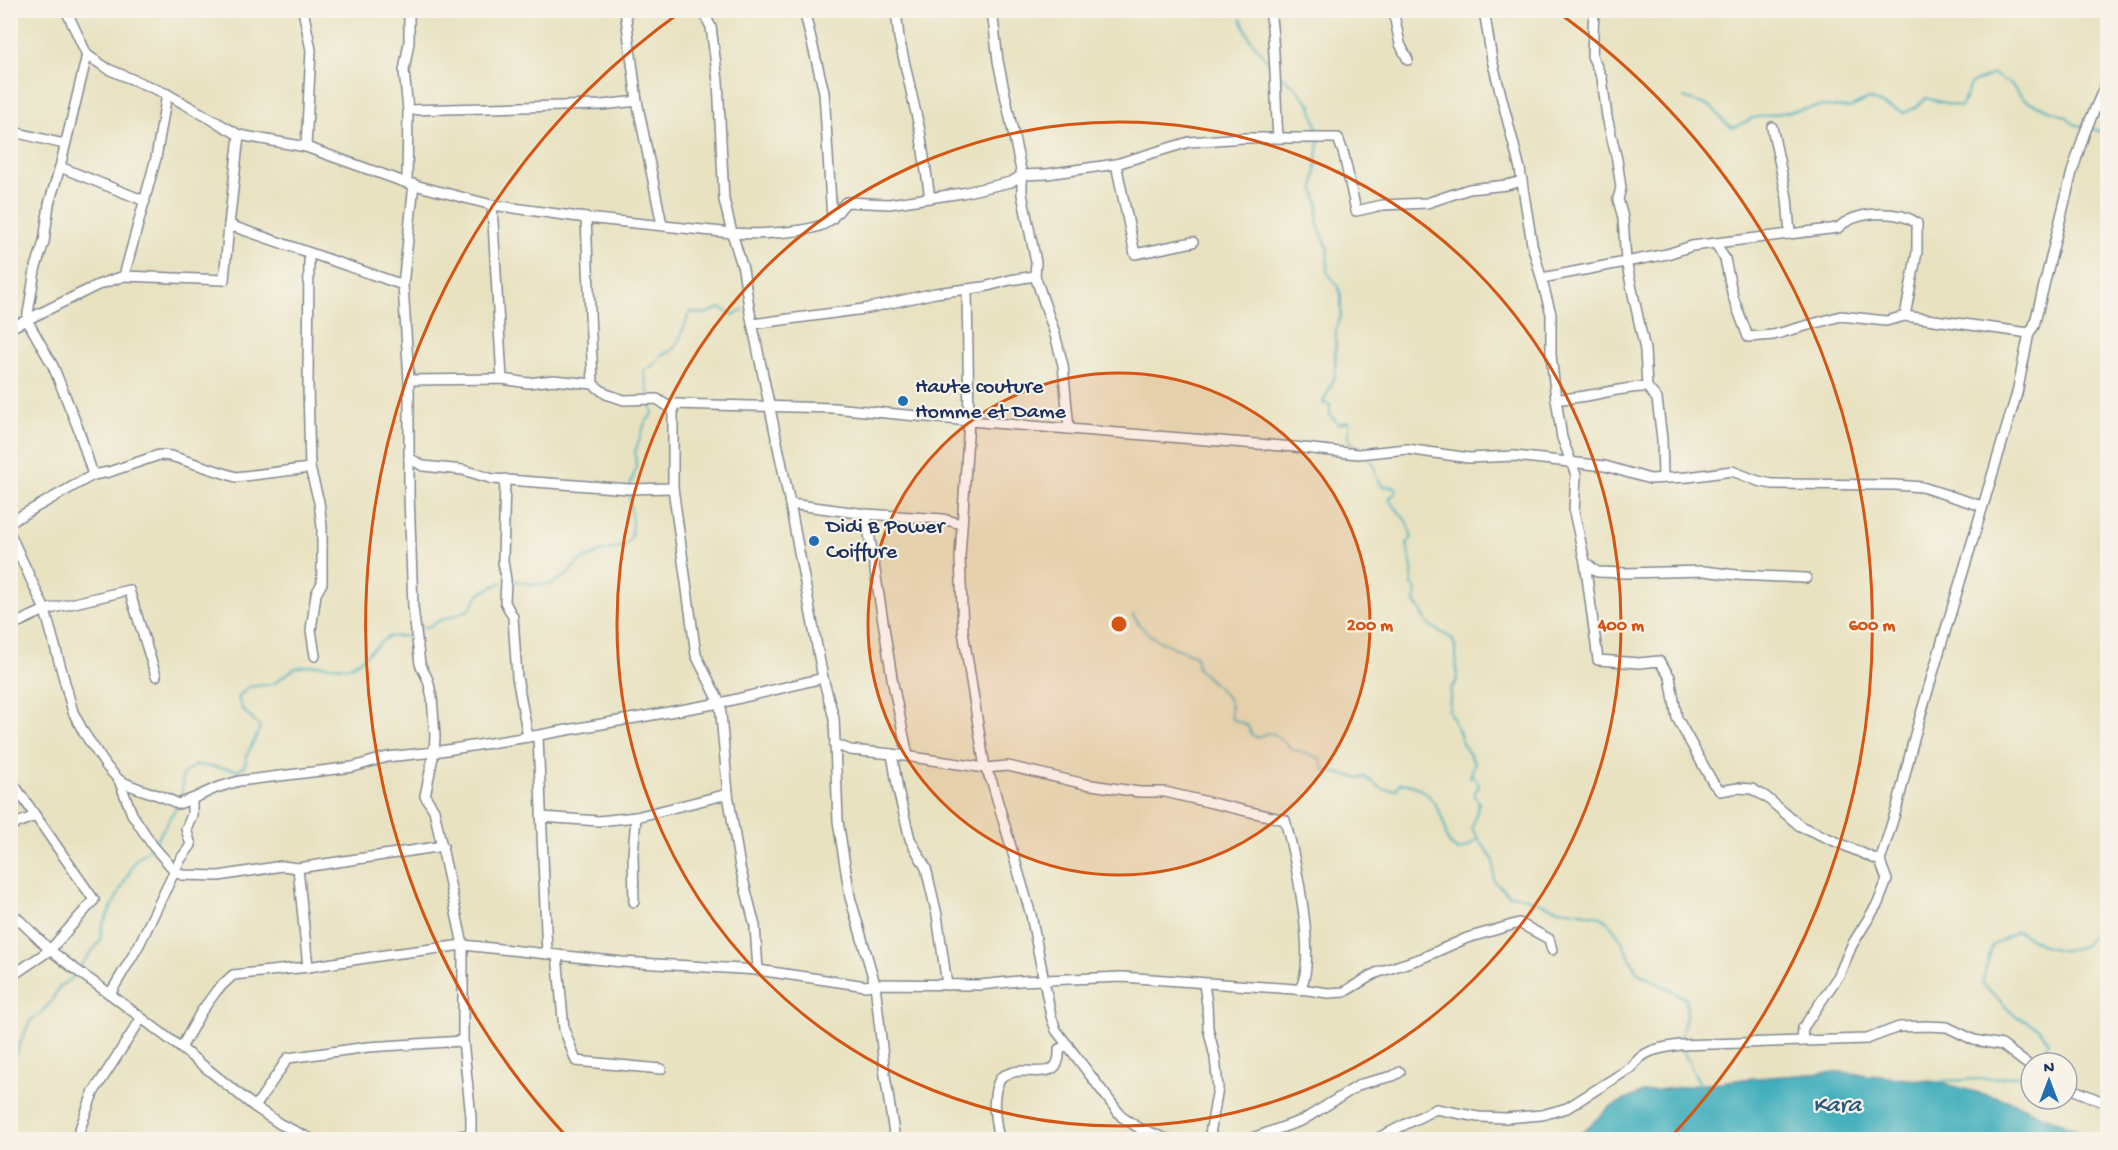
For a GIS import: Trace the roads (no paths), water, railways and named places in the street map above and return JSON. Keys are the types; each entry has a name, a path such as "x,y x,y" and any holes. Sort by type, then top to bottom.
{"street":[{"path":"66,10 87,55 108,69 167,94 239,135 306,147 411,183 492,205 586,218 752,235 788,231 824,224 832,219 846,201 890,204 930,198 1011,182 1022,175 1047,174 1116,164 1189,142 1243,138 1338,138 1356,211 1383,205 1427,203 1469,189 1522,181"},
{"path":"303,10 311,51 306,147"},
{"path":"409,10 409,42 404,71 411,183 403,285 408,380 413,608 420,664 428,680 432,697 434,752 425,796 434,810 463,945 463,1041 471,1117 471,1134 440,1140"},
{"path":"625,10 637,101 662,225"},
{"path":"702,10 711,27 718,81 724,200 743,269 823,678 834,718 838,821 846,878 875,984 894,1140"},
{"path":"804,10 824,92 832,219"},
{"path":"896,10 899,38 920,131 930,198"},
{"path":"992,10 998,61 1022,175 1022,194 1036,262 1035,276 1063,365 1069,429"},
{"path":"1270,10 1275,50 1274,74 1278,138"},
{"path":"1393,10 1400,44 1408,60"},
{"path":"1484,10 1491,60 1522,181 1532,244 1551,314 1551,355 1556,399 1562,438 1576,475 1574,513 1584,562 1598,660 1639,663 1659,661 1670,677 1677,718 1713,783 1720,791 1738,788 1752,789 1766,797 1800,826 1880,861"},
{"path":"1594,10 1592,56 1602,78 1607,117 1617,160 1621,188 1618,199 1623,218 1626,261 1645,350 1647,387 1657,399 1662,439 1663,478"},
{"path":"87,55 49,204 44,242 35,270 27,320 53,366 78,428 93,475"},
{"path":"1802,1041 1803,1028 1839,975 1852,945 1878,903 1887,880 1880,861 1898,807 1917,727 2017,393 2029,333 2034,326 2078,152 2108,75"},
{"path":"124,276 156,158 167,94"},
{"path":"408,110 602,105 637,101"},
{"path":"1772,127 1787,198 1790,234"},
{"path":"10,131 64,144"},
{"path":"10,328 98,285 124,276 224,280 239,135"},
{"path":"1116,164 1135,254 1193,242"},
{"path":"60,167 145,201"},
{"path":"492,205 502,380"},
{"path":"1542,278 1666,254 1692,246 1838,228 1845,221 1861,215 1896,215 1910,218 1917,223 1917,252 1905,316"},
{"path":"586,218 593,384"},
{"path":"230,225 403,285"},
{"path":"1716,244 1725,259 1733,297 1748,337 1773,335 1840,316 1886,321 1905,316 2029,333"},
{"path":"309,253 310,468 322,527 322,583 316,594 310,630 315,656"},
{"path":"752,324 864,309 935,293 1035,276"},
{"path":"967,289 969,421 961,524 963,631 986,768 1031,915 1051,1016 1056,1030 1122,1117 1139,1128 1169,1140"},
{"path":"408,380 502,380 528,383 554,380 593,384 606,394 624,400 657,399 669,407 673,404 834,408 1358,454 1407,449 1469,458 1514,456 1605,466 1650,479 1732,471 1772,484 1922,487 1983,506"},
{"path":"1556,399 1596,395 1632,387 1647,387"},
{"path":"673,404 673,488 696,655 720,703 728,794 740,867 755,926 758,969"},
{"path":"10,522 93,475 159,455 171,456 236,477 310,468"},
{"path":"409,458 423,466 463,470 493,479 629,489 673,488"},
{"path":"505,479 503,561 506,580 505,602 513,617 517,677 533,736 552,955 564,1029 576,1061 661,1069"},
{"path":"790,504 866,514 943,519 961,524"},
{"path":"866,514 891,673 908,756"},
{"path":"10,534 45,610 73,712 84,733 107,767 119,780 131,786 163,795 178,804 239,781 353,767 387,757 533,736 720,703 823,678"},
{"path":"1584,562 1597,572 1704,571 1806,578"},
{"path":"10,626 45,610 129,590 156,676"},
{"path":"835,744 850,750 986,768 1008,766 1085,784 1139,792 1165,792 1285,820 1301,894 1306,946 1305,981 1299,990"},
{"path":"892,754 910,839 926,868 937,915 947,985"},
{"path":"10,779 94,900 50,950 10,977"},
{"path":"119,780 132,814 153,846 174,871 182,875 219,876 282,866 298,868 443,846"},
{"path":"541,817 599,821 636,817 728,794"},
{"path":"110,994 139,945 174,871 191,845 186,829 192,815 192,799"},
{"path":"10,826 35,816"},
{"path":"634,902 633,854 636,817"},
{"path":"298,868 308,967"},
{"path":"10,911 72,968 110,994 255,1107 280,1124 313,1140"},
{"path":"181,1048 201,1012 217,990 233,975 463,945 665,965 758,969 866,986 875,984 980,986 1018,981 1122,977 1328,993 1344,992 1376,973 1422,958 1467,938 1518,923 1549,939 1552,950"},
{"path":"1204,984 1208,1028 1215,1057 1218,1089 1210,1138 1228,1140"},
{"path":"76,1140 93,1093 141,1018"},
{"path":"1374,1140 1436,1109 1478,1117 1506,1118 1542,1115 1567,1108 1623,1073 1639,1056 1650,1050 1680,1045 1867,1039 1899,1027 1947,1027 1974,1040 2002,1045 2019,1058"},
{"path":"255,1107 288,1058 368,1047 463,1041"},
{"path":"999,1140 994,1106 995,1092 1001,1077 1020,1071 1034,1073 1048,1071 1057,1064 1060,1058 1059,1049 1068,1045"},
{"path":"1247,1140 1303,1120 1361,1084 1400,1072"},
{"path":"2079,1092 2108,1104"},
{"path":"391,1140 398,1138 417,1140"}],"water":[{"name":"Kara","path":"1839,1072 1937,1082 2007,1100 2019,1105 2019,1111 2033,1111 2098,1139 1575,1139 1610,1107 1643,1092 1744,1079"}],"waterway":[{"path":"1241,19 1251,40 1270,64"},
{"path":"1279,74 1311,105 1319,134"},
{"path":"1684,98 1712,107 1723,121 1733,128 1753,118 1822,106 1849,108 1869,99 1904,113 1916,107 1926,98 1961,107 1971,84 1993,74 2010,84 2025,100 2067,117 2074,124 2083,127"},
{"path":"2091,129 2108,133"},
{"path":"1319,139 1314,190 1319,205 1317,223 1328,248 1327,272 1338,286 1341,296 1341,315 1336,331 1335,376 1323,403 1330,405 1330,415 1338,424 1349,421 1349,440 1362,451"},
{"path":"649,396 644,371 656,363 662,355 673,350 690,312 705,314 721,308 732,315 744,310"},
{"path":"630,486 636,468 635,452 645,423 653,413 650,401"},
{"path":"1365,455 1375,466 1375,474 1382,486 1395,487 1397,490 1389,499 1407,522 1412,537 1407,544 1412,568 1412,584 1416,590 1415,601 1429,625 1453,639 1457,675 1456,683 1451,688 1449,711 1462,743 1475,763 1470,777 1474,776 1479,786 1475,792 1475,797 1479,802 1472,829 1494,861 1494,881 1509,895 1521,896 1558,909 1600,916 1610,924 1621,939 1637,972 1685,998 1687,1009 1680,1044"},
{"path":"510,580 532,584 551,584 566,576 578,562 600,552 624,546 631,538 629,491"},
{"path":"418,627 428,627 469,610 479,594 502,582"},
{"path":"1133,615 1138,624 1152,636 1196,656 1198,669 1229,700 1232,719 1247,725 1252,735 1258,738 1266,733 1274,734 1292,749 1320,758 1325,771 1365,777 1382,789 1396,790 1400,783 1415,786 1426,793 1435,804 1444,823 1447,838 1458,851 1468,847 1479,838"},
{"path":"180,800 183,774 196,765 239,770 245,765 247,755 260,727 242,709 238,698 248,687 273,684 295,668 314,665 348,667 359,661 387,637 409,636 414,630"},
{"path":"154,844 176,808"},
{"path":"78,969 100,941 102,926 136,859 151,848"},
{"path":"2043,1051 2049,1042 2038,1028 2014,1015 1982,983 1992,946 2017,931 2046,947 2066,951 2086,945 2095,929 2108,916"},
{"path":"10,1065 30,1021 50,1003 60,986 75,974"},
{"path":"1682,1049 1701,1086"},
{"path":"1937,1082 2019,1076"}],"place":[{"name":"Haute couture Homme et Dame","path":"903,401"},
{"name":"Didi B Power Coiffure","path":"814,541"}]}
